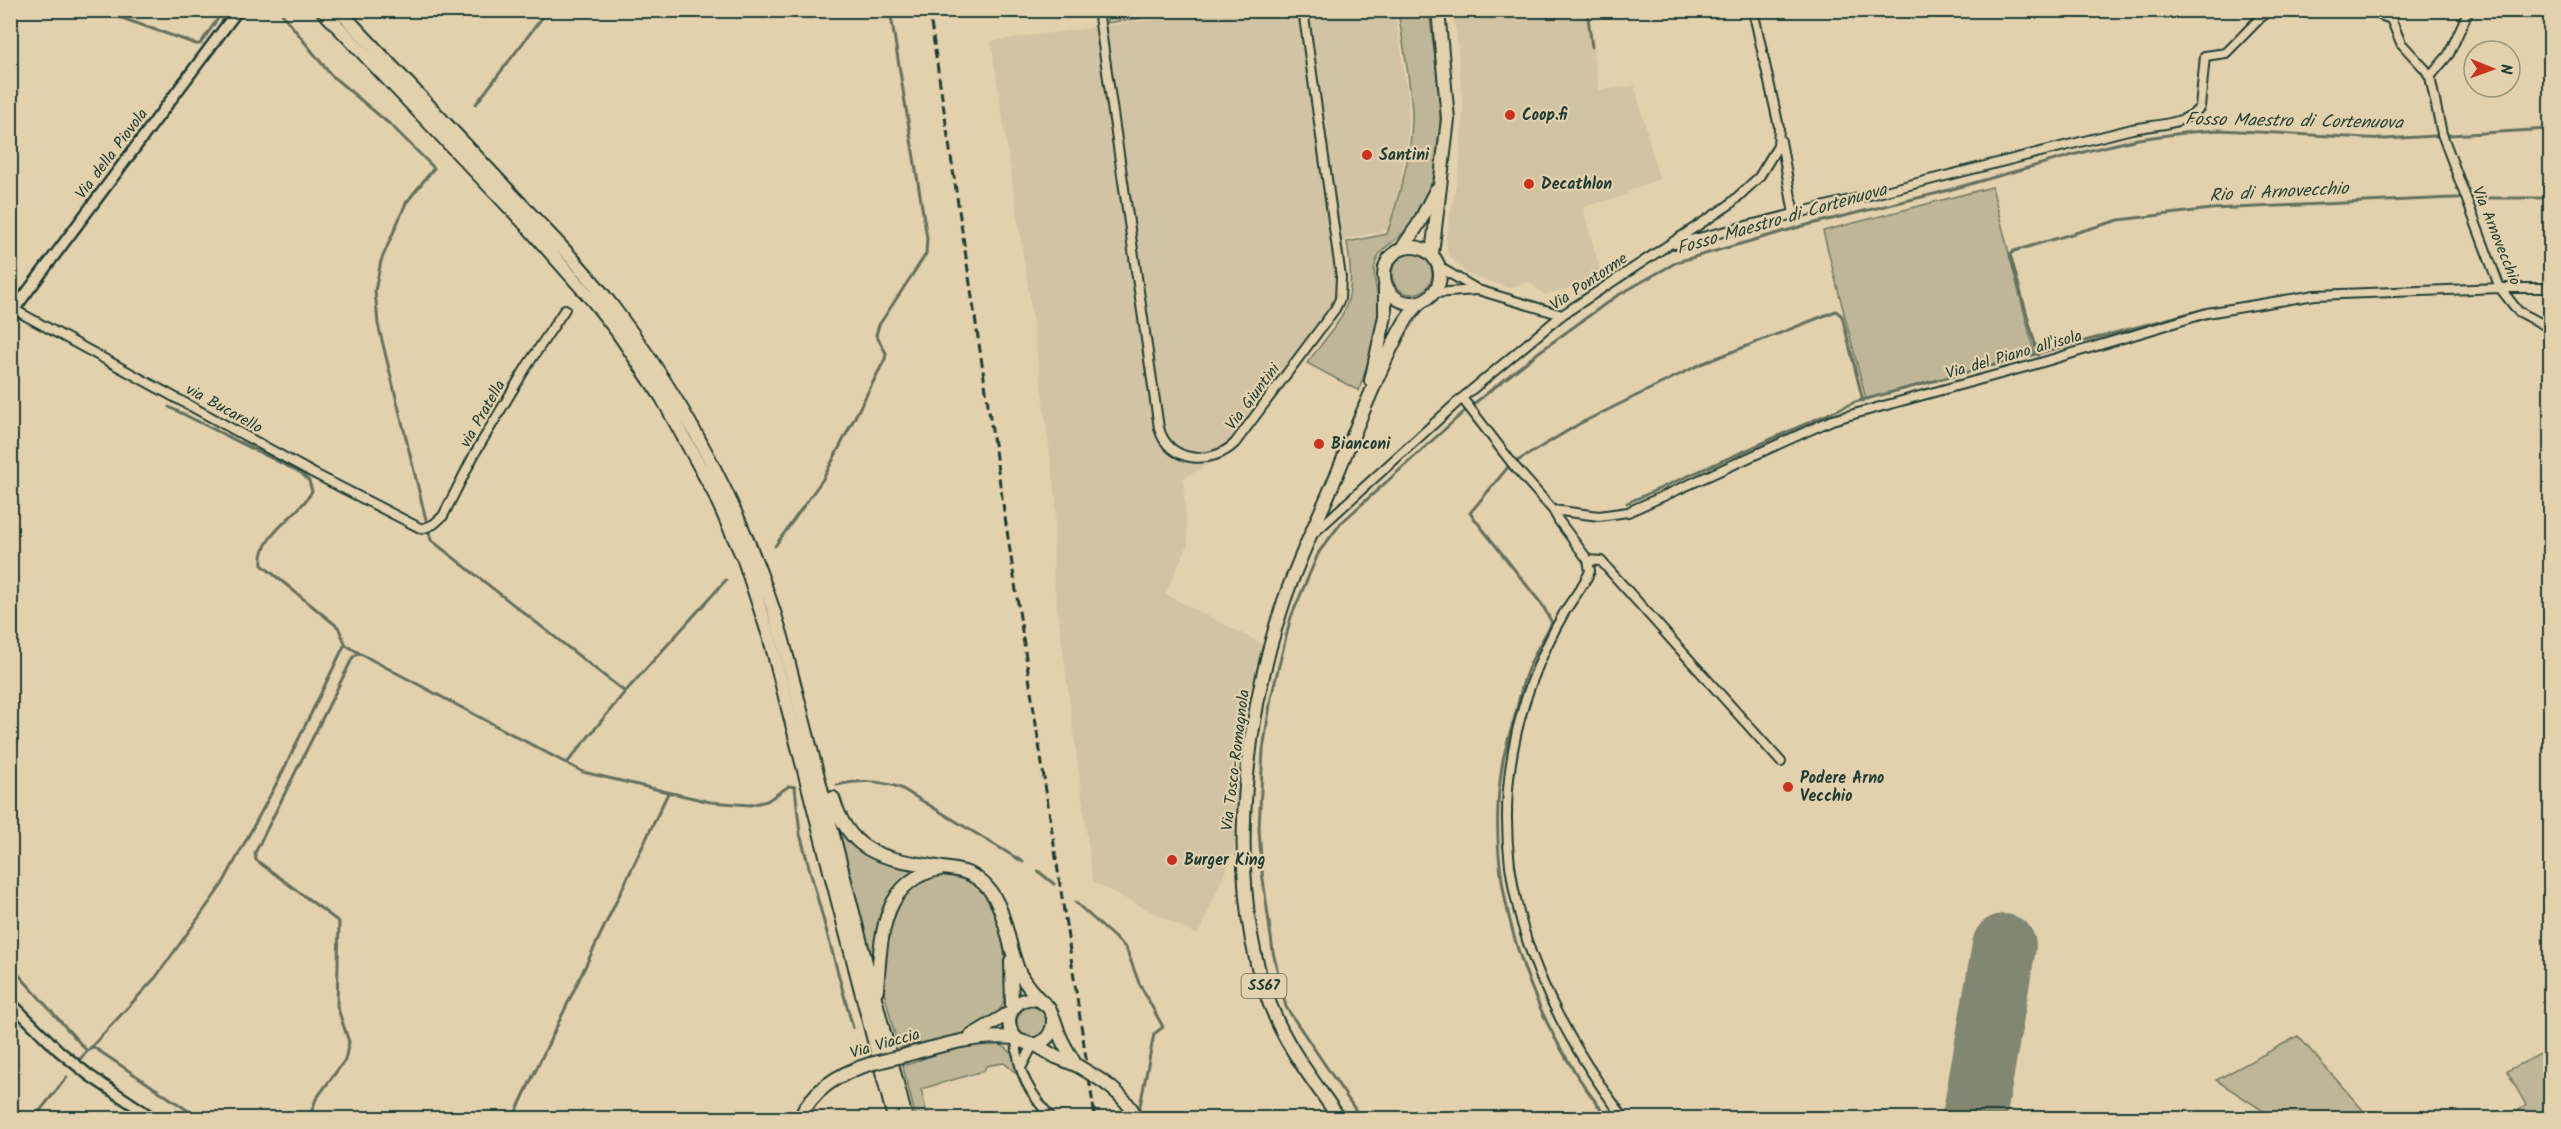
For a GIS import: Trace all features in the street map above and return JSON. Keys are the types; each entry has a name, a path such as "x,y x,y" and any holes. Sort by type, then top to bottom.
{"main road":[{"path":"322,10 519,218 594,302 662,398 708,482 744,560 770,639 894,1119"},
{"path":"339,10 577,264 612,306 661,375 704,448 722,484 769,594 816,762 906,1119"},
{"path":"1432,255 1440,183 1445,161 1448,119 1438,10"},
{"path":"1366,403 1385,316 1383,276 1389,258 1403,247 1418,225 1440,183"},
{"path":"1366,403 1402,326 1421,302 1434,293 1440,278 1439,267 1432,255 1421,248 1403,247"},
{"path":"1385,285 1397,299 1406,303 1421,302"},
{"name":"Via Tosco-Romagnola","path":"1338,1118 1289,1045 1266,994 1253,946 1248,916 1243,836 1250,757 1263,674 1283,602 1366,403"},
{"path":"816,762 841,821 858,843 884,857 968,873 986,885 995,899 1021,975 1051,1012 1076,1065"},
{"path":"876,1001 881,944 886,918 894,900 903,888 917,876 945,868"},
{"path":"1007,939 1013,981 1009,1026 1015,1038"},
{"path":"964,1040 987,1028 1026,1000 1043,1003"},
{"path":"964,1040 1015,1038 1025,1044 1034,1044 1050,1035 1053,1020"},
{"name":"Via Viaccia","path":"800,1119 809,1103 825,1086 844,1073 964,1040"},
{"path":"1034,1044 1076,1065 1111,1087 1129,1105 1137,1119"}],"street":[{"name":"Via della Piovola","path":"13,313 238,10"},
{"name":"Via Giuntini","path":"1098,10 1159,428 1172,451 1184,456 1199,458 1223,453 1235,443 1322,327 1340,299 1341,276 1303,10"},
{"name":"Via Pontorme","path":"1311,536 1562,315 1729,205 1759,177 1778,146 1779,127 1753,10"},
{"path":"1667,245 2132,129 2184,119 2200,107 2205,56 2226,53 2268,10"},
{"path":"2379,13 2391,19 2401,43 2430,77 2449,54 2469,10"},
{"name":"Via Arnovecchio","path":"2430,77 2443,138 2500,288 2518,311 2550,328"},
{"path":"1779,127 1794,214"},
{"path":"1439,267 1478,290 1562,315"},
{"name":"Via del Piano all'isola","path":"1553,510 1599,516 1628,512 1832,420 2033,365 2207,313 2315,295 2550,288"},
{"path":"1434,293 1478,290"},
{"name":"via Pratella","path":"422,529 434,524 443,516 492,424 565,309"},
{"name":"via Bucarello","path":"13,313 422,529"},
{"path":"1465,401 1515,467 1553,510 1559,522 1588,560 1590,571 1554,632 1531,683 1521,717 1509,779 1506,820 1516,900 1540,981 1572,1043 1624,1119"},
{"path":"1588,560 1601,561 1781,762"},
{"path":"10,1002 58,1050 90,1076 153,1119"},
{"path":"1015,1038 1020,1069 1029,1092 1051,1119"},
{"path":"1020,1069 1027,1052 1034,1044"}],"shaded area":[{"path":"1106,10 1191,10 1191,11 1107,23"},
{"path":"1217,11 1395,11 1408,99 1408,137 1397,201 1387,230 1344,240 1347,297 1338,317 1237,450 1183,478 1188,545 1165,594 1262,644 1233,854 1198,935 1093,882 1053,574 1056,500 1029,293 991,41"},
{"path":"1398,11 1429,11 1440,109 1438,158 1432,182 1414,219 1400,236 1385,248 1376,261 1374,274 1379,301 1378,324 1359,391 1307,363 1339,320 1349,296 1350,264 1347,242 1387,234 1400,190 1408,159 1412,112"},
{"path":"1452,11 1587,11 1599,90 1635,86 1659,179 1627,191 1628,195 1583,207 1601,274 1587,283 1545,295 1529,282 1509,288 1465,273 1448,254 1446,237 1460,165 1463,108 1456,30"},
{"path":"1992,187 2035,355 1866,399 1823,231"},
{"path":"1412,254 1420,255 1426,260 1431,266 1431,282 1426,288 1420,293 1412,294 1404,293 1398,288 1393,282 1392,274 1393,266 1398,260 1404,255"},
{"path":"841,829 917,869 900,884 874,957 871,955 839,831"},
{"path":"940,874 972,883 982,890 989,900 1004,949 1006,986 1004,1001 999,1011 980,1026 954,1036 902,1047 906,1065 962,1046 992,1043 1004,1047 1012,1055 1016,1073 1004,1063 986,1066 984,1071 921,1089 928,1118 916,1118 884,992 883,965 894,909 919,879"},
{"path":"1992,917 2027,949 1998,1118 1948,1118 1981,935 1984,924"},
{"path":"1032,1007 1038,1008 1046,1016 1046,1028 1038,1036 1032,1037 1026,1036 1018,1028 1017,1022 1018,1016 1026,1008"},
{"path":"2298,1036 2370,1118 2274,1118 2216,1080"},
{"path":"2550,1049 2550,1118 2508,1118 2526,1105 2507,1071"}],"waterway":[{"path":"99,10 196,44 200,44 224,10"},
{"path":"279,10 331,75 393,127 434,168 406,203 381,261 375,291 378,324 431,540 625,692"},
{"path":"476,104 548,10"},
{"path":"775,546 823,479 885,359 886,353 876,335 879,325 926,254 927,238 890,10"},
{"path":"1587,10 1592,47"},
{"name":"Fosso Maestro di Cortenuova","path":"1361,1118 1286,1007 1273,952 1262,872 1259,829 1263,750 1271,698 1291,617 1319,552 1341,523 1466,410 1539,352 1615,297 1677,262 1803,226 1938,193 2091,150 2138,139 2220,130 2385,139 2550,129"},
{"name":"Rio di Arnovecchio","path":"2038,355 2010,254 2014,251 2119,220 2211,209 2452,198 2550,198"},
{"path":"2503,284 2550,284"},
{"path":"2452,286 2464,285"},
{"path":"1627,503 1855,402 2201,310 2304,293"},
{"path":"1608,1118 1580,1080 1556,1039 1535,995 1518,950 1506,903 1499,855 1498,807 1504,755 1526,673 1552,623 1543,606 1470,513 1509,466 1579,424 1701,364 1836,311 1842,316 1863,401"},
{"path":"169,407 301,473 309,481 312,491 299,509 266,544 262,565 338,627 346,645 359,653 583,772 710,802 750,805 767,801 789,786 795,787 800,834 853,1028"},
{"path":"567,763 625,692 726,580"},
{"path":"81,1058 156,977 222,885 280,777 346,645"},
{"path":"309,1118 316,1099 345,1060 349,1042 337,1006 339,922 256,860 255,853 353,657 359,653"},
{"path":"837,785 869,782 885,783 901,788 1023,862"},
{"path":"513,1118 668,793"},
{"path":"1038,871 1054,884"},
{"path":"1075,902 1126,948 1139,983 1163,1027 1154,1034 1139,1111"},
{"path":"10,965 87,1051"},
{"path":"92,1046 199,1118"},
{"path":"34,1118 67,1077"}],"runway":[{"path":"1974,1118 2004,946"}],"railway":[{"path":"929,10 1095,1118"}],"place":[{"name":"Coop.fi","path":"1510,115"},
{"name":"Santini","path":"1367,155"},
{"name":"Decathlon","path":"1529,184"},
{"name":"Bianconi","path":"1319,444"},
{"name":"Podere Arno Vecchio","path":"1788,787"},
{"name":"Burger King","path":"1172,860"}]}
